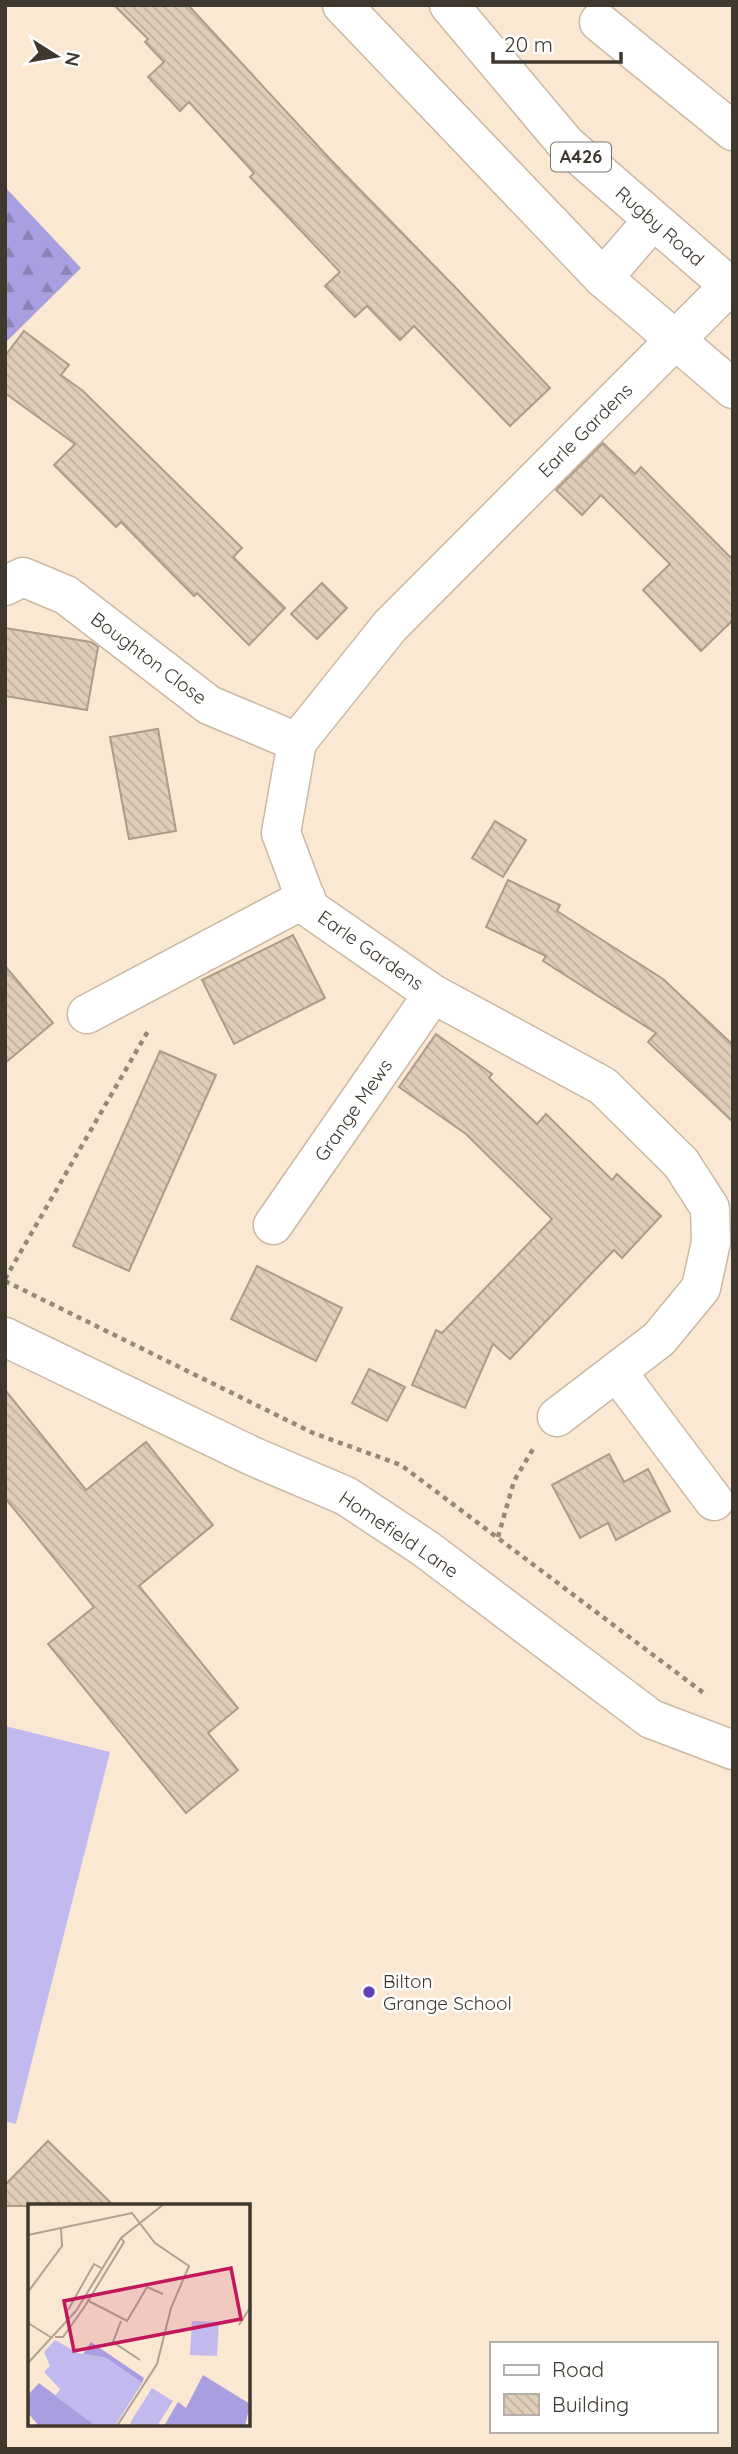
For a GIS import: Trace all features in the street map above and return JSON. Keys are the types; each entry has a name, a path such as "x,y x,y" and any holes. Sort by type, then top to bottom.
{"street":[{"path":"342,5 603,278 733,390"},
{"name":"Rugby Road","path":"449,5 566,144 731,287"},
{"path":"599,22 733,131"},
{"path":"603,278 653,220"},
{"name":"Earle Gardens","path":"557,1418 659,1339 701,1288 722,1246 710,1208 681,1163 603,1086 433,994 309,908 281,833 297,742 390,626 731,287"},
{"name":"Boughton Close","path":"5,586 23,577 66,595 209,705 297,742"},
{"path":"87,1014 306,898"},
{"name":"Grange Mews","path":"273,1225 433,994"},
{"name":"Homefield Lane","path":"5,1337 252,1456 346,1496 426,1549 651,1719 733,1750"},
{"path":"617,1372 714,1501"}],"path":[{"path":"5,1279 154,1019"},
{"path":"498,1537 514,1481 528,1455 557,1418"}],"green space":[{"path":"5,187 81,268 5,343"}],"shaded area":[{"path":"5,1726 110,1752 16,2124 5,2121"}],"building":[{"path":"114,5 188,5 329,158 550,388 510,426 414,326 400,340 367,306 355,317 325,286 340,272 250,177 254,173 189,102 180,111 148,77 164,62 145,42 148,39"},
{"path":"24,331 69,365 61,375 83,391 242,548 233,557 285,608 249,645 197,593 194,596 121,522 116,527 54,465 75,444 5,393 5,356"},
{"path":"603,443 635,474 641,467 733,560 733,620 701,651 643,590 670,564 601,495 582,515 556,490"},
{"path":"322,583 347,608 317,639 291,614"},
{"path":"5,628 91,642 98,647 87,710 5,696"},
{"path":"158,729 176,831 129,839 110,737"},
{"path":"495,821 526,840 503,877 472,858"},
{"path":"508,880 560,905 557,911 663,979 733,1045 733,1122 648,1042 656,1033 543,961 546,956 486,927"},
{"path":"293,935 325,998 234,1044 202,980"},
{"path":"5,966 53,1023 5,1063"},
{"path":"436,1034 492,1074 489,1078 537,1124 546,1114 612,1180 617,1174 661,1216 622,1258 614,1250 510,1359 493,1344 465,1408 412,1385 436,1330 442,1333 552,1219 466,1134 399,1087"},
{"path":"160,1051 216,1075 129,1271 73,1246"},
{"path":"257,1266 342,1308 316,1361 231,1319"},
{"path":"369,1369 405,1387 387,1421 352,1403"},
{"path":"5,1390 86,1490 146,1442 213,1525 139,1586 238,1708 208,1733 238,1770 186,1813 48,1644 94,1607 5,1498"},
{"path":"609,1454 624,1482 648,1469 670,1511 616,1540 608,1523 580,1538 552,1485"},
{"path":"48,2141 112,2204 5,2206 5,2185"}],"place":[{"name":"Bilton Grange School","path":"369,1992"}]}
